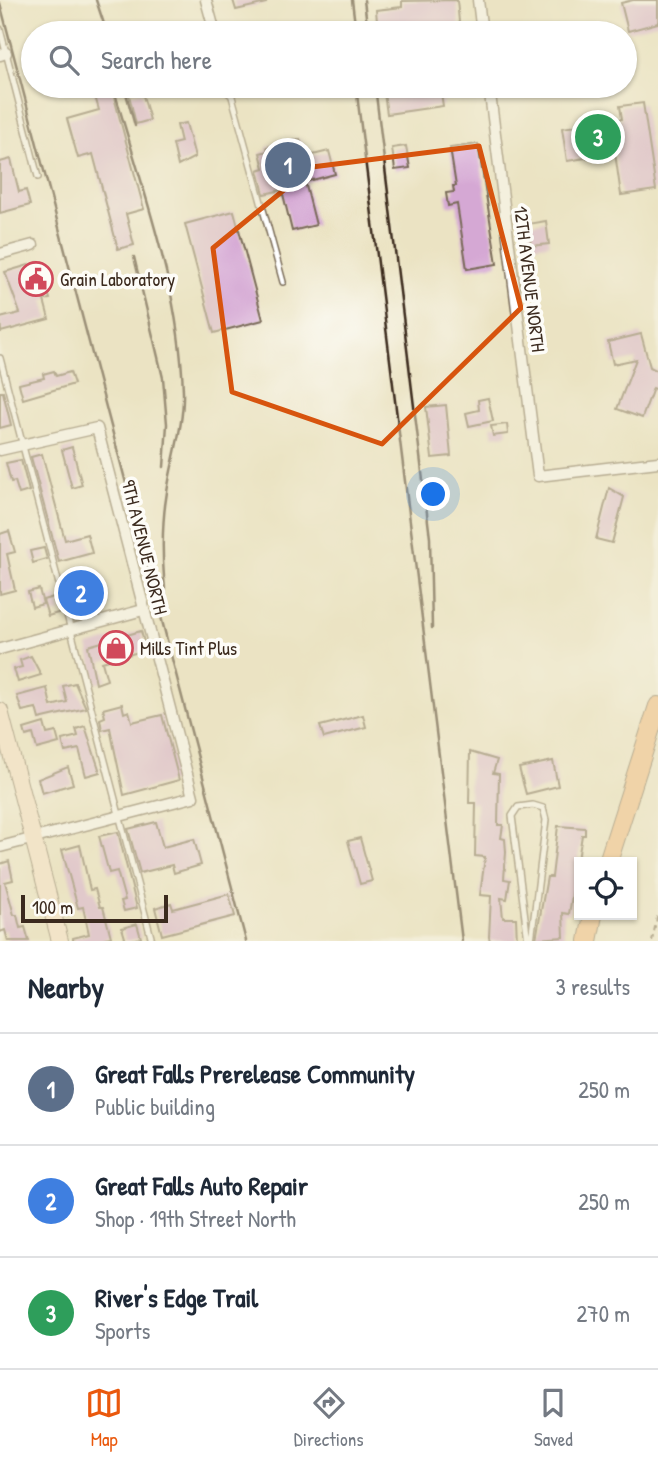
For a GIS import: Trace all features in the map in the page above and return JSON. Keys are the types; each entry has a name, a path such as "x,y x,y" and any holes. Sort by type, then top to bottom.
{"main road":[{"path":"610,857 658,706"},
{"path":"588,941 592,920"}],"street":[{"path":"206,0 212,21"},
{"path":"478,0 481,21"},
{"name":"12TH AVENUE NORTH","path":"490,98 538,477 658,462"},
{"path":"0,254 33,245"},
{"name":"9TH AVENUE NORTH","path":"22,445 97,428 193,797 119,817"},
{"path":"0,450 22,445"},
{"path":"0,649 143,610"},
{"path":"0,711 60,941"},
{"path":"0,847 119,817"}],"lane":[{"path":"0,29 3,54 38,177"},
{"path":"232,98 283,282"},
{"path":"0,358 73,629 152,941"},
{"path":"533,805 543,808 546,820 530,941 512,816 518,807 533,805"}],"path":[{"path":"652,941 658,913"}],"highlighted area":[{"path":"479,146 521,308 382,444 232,392 213,248 312,167"}],"building":[{"path":"233,0 265,0 266,3 236,10"},
{"path":"457,0 459,21 377,21 376,10 402,7 402,1"},
{"path":"658,0 658,23 637,29 637,21 626,21 621,3"},
{"path":"96,98 114,98 144,209 126,214 134,245 118,249 93,154 78,158 67,119 99,110"},
{"path":"130,98 144,98 150,120 136,124"},
{"path":"385,98 442,98 443,106 387,114"},
{"path":"643,103 656,190 621,195 615,153 567,161 562,128 622,119 620,106"},
{"path":"186,123 195,157 178,166 173,144 181,142 177,125"},
{"path":"300,139 305,157 329,151 335,174 305,182 316,225 292,231 282,190 264,194 258,170 264,168 260,153 268,151 267,147"},
{"path":"478,144 497,264 467,269 457,204 448,206 446,193 454,192 453,186 456,186 450,148"},
{"path":"406,146 410,168 395,170 392,148"},
{"path":"11,159 19,192 26,190 30,205 0,213 0,162"},
{"path":"234,211 263,320 214,333 185,224"},
{"path":"546,221 549,244 531,246 528,224"},
{"path":"39,262 50,299 44,300 49,319 1,332 0,318 20,313 5,272"},
{"path":"641,334 650,367 658,371 658,390 653,388 642,418 617,409 636,359 613,364 608,342"},
{"path":"54,371 56,376 70,372 74,384 23,399 19,384 44,378 43,374"},
{"path":"0,392 3,392 11,425 0,428"},
{"path":"488,398 493,421 469,426 466,413 479,410 478,400"},
{"path":"446,405 451,456 432,458 426,407"},
{"path":"507,424 508,434 493,436 491,426"},
{"path":"72,447 82,485 72,488 62,450"},
{"path":"42,454 65,540 87,534 92,553 59,562 31,457"},
{"path":"21,460 29,491 19,494 15,481 11,482 6,463"},
{"path":"609,488 624,497 612,543 596,539"},
{"path":"9,531 15,552 7,554 15,590 0,594 0,534"},
{"path":"44,548 47,559 33,563 30,551"},
{"path":"91,578 97,602 71,609 65,585"},
{"path":"39,589 43,604 32,607 28,592"},
{"path":"57,596 61,612 48,616 43,600"},
{"path":"141,631 146,650 102,662 107,680 96,684 88,646"},
{"path":"31,656 41,675 18,682 14,669 22,667 20,660"},
{"path":"75,683 86,708 39,719 36,708 22,711 17,696 47,688 51,706 67,702 63,686"},
{"path":"122,704 124,713 129,711 132,722 162,715 179,780 124,795 110,728 102,730 100,719 105,717 103,709"},
{"path":"363,715 366,727 324,738 320,726"},
{"path":"44,723 47,734 56,732 59,743 37,749 33,734 26,736 24,729"},
{"path":"85,726 100,772 86,776 79,749 65,752 62,740 78,736 76,729"},
{"path":"470,752 497,760 493,773 499,774 498,825 503,825 501,838 505,839 504,879 510,880 507,899 501,898 503,918 516,918 517,941 490,941 489,937 491,896 480,895 485,857 475,856 476,803 469,803"},
{"path":"553,761 558,786 526,794 519,768"},
{"path":"68,767 73,784 42,793 38,779"},
{"path":"156,822 163,847 194,839 201,865 174,873 172,865 140,873 128,829"},
{"path":"558,826 585,828 578,857 574,857 574,884 569,914 563,913 564,937 536,939 547,877 552,877"},
{"path":"118,832 137,908 124,911 121,901 125,900 117,871 109,873 99,836"},
{"path":"360,838 372,881 360,884 348,841"},
{"path":"80,845 90,890 95,889 100,907 103,907 111,937 105,938 106,941 73,941 73,938 89,934 83,907 78,908 62,850"},
{"path":"9,861 13,880 5,882 14,915 17,915 20,928 25,927 29,941 8,941 5,930 0,932 0,864"},
{"path":"229,894 235,916 162,935 155,908 171,903 173,909"},
{"path":"137,924 141,938 126,941 122,928"}],"railway":[{"path":"96,0 103,21"},
{"path":"352,0 355,21"},
{"path":"364,0 367,21"},
{"path":"0,3 21,83"},
{"path":"25,98 246,941"},
{"path":"116,98 167,275 180,353 182,417 163,522 163,568 168,614"},
{"path":"127,98 135,126"},
{"path":"357,98 462,941"},
{"path":"376,98 430,538 432,628"},
{"path":"134,257 163,378 167,424 164,467"}],"place":[{"name":"River's Edge Trail","path":"598,137"},
{"name":"Great Falls Prerelease Community","path":"288,165"},
{"name":"Grain Laboratory","path":"36,279"},
{"name":"Great Falls Auto Repair","path":"81,593"},
{"name":"Mills Tint Plus","path":"116,648"}]}
